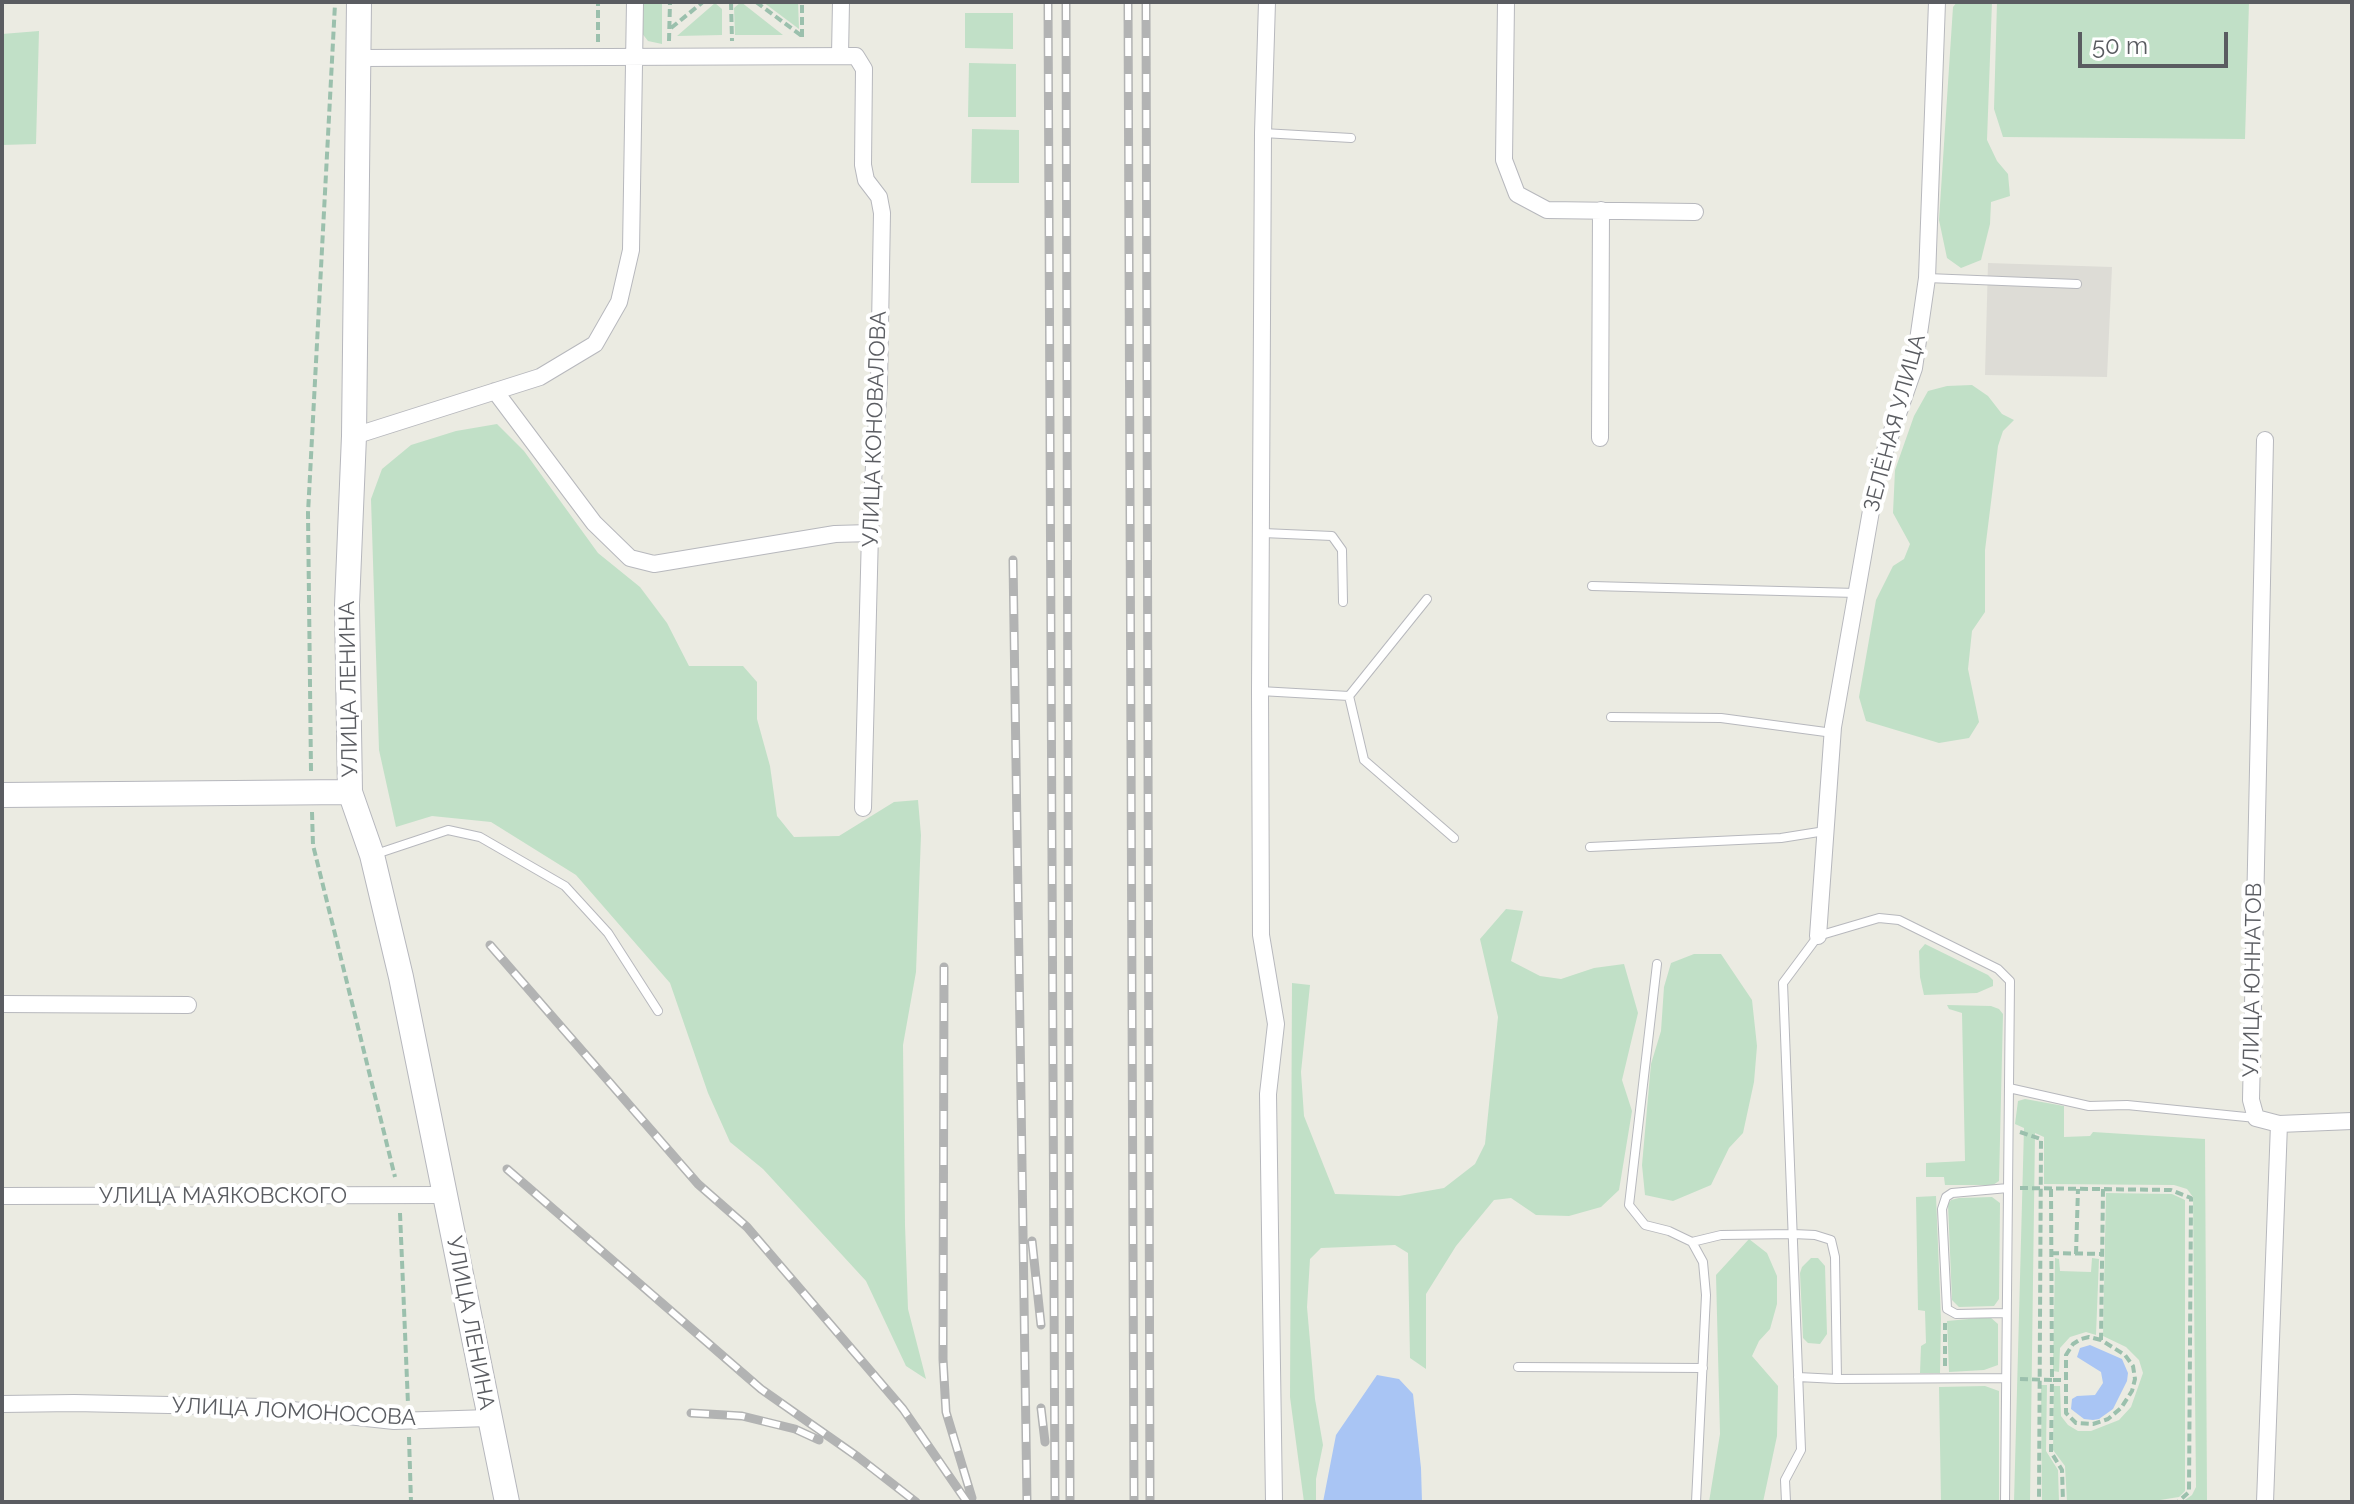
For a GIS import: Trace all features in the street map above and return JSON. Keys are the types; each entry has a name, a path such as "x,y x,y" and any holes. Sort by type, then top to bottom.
{"street":[{"name":"УЛИЦА ЛЕНИНА","path":"359,2 354,436 347,605 350,792 372,855 401,977 507,1502"},
{"path":"354,436 540,377 595,344 619,302 631,250 635,2"},
{"name":"УЛИЦА КОНОВАЛОВА","path":"841,2 848,56 864,69 863,165 866,180 879,197 882,213 879,383 870,533 863,808"},
{"path":"1267,2 1263,133 1261,935 1276,1024 1268,1094 1274,1502"},
{"path":"1506,2 1504,160 1517,194 1547,210 1695,212"},
{"name":"ЗЕЛЁНАЯ УЛИЦА","path":"1818,936 1833,733 1856,593 1878,471 1914,368 1927,278 1937,2"},
{"path":"358,58 848,56"},
{"path":"1600,438 1601,210"},
{"path":"495,391 594,523 630,558 654,564 835,534 870,533"},
{"name":"УЛИЦА ЮННАТОВ","path":"2256,1118 2251,1100 2265,440"},
{"path":"2,795 350,792"},
{"path":"2,1004 188,1005"},
{"path":"2256,1118 2279,1124 2352,1121"},
{"path":"2265,1502 2279,1124"},
{"name":"УЛИЦА МАЯКОВСКОГО","path":"2,1196 445,1195"},
{"name":"УЛИЦА ЛОМОНОСОВА","path":"2,1404 264,1407 394,1421 490,1418"}],"lane":[{"path":"1263,133 1351,138"},
{"path":"1927,278 2077,284"},
{"path":"1263,533 1332,536 1342,550 1343,602"},
{"path":"1592,586 1856,593"},
{"path":"1349,696 1427,599"},
{"path":"1260,691 1349,696"},
{"path":"1349,696 1364,760 1454,838"},
{"path":"1611,717 1721,718 1833,733"},
{"path":"372,855 448,830 480,837 565,886 608,933 658,1011"},
{"path":"1590,847 1781,838 1825,831"},
{"path":"1786,1502 1785,1480 1801,1450 1783,983 1818,936 1879,918 1899,920 1998,969 2010,981 2005,1502"},
{"path":"1657,964 1629,1205 1645,1225 1669,1231 1692,1242 1703,1262 1706,1295 1696,1502"},
{"path":"2009,1088 2089,1106 2127,1105 2256,1118"},
{"path":"2006,1313 1956,1314 1947,1309 1942,1209 1946,1197 1952,1193 2008,1188"},
{"path":"1692,1242 1721,1235 1793,1234 1815,1235 1831,1240 1835,1257 1837,1379"},
{"path":"1518,1367 1703,1368"},
{"path":"1798,1377 2006,1378"}],"path":[{"path":"598,2 598,56"},
{"path":"669,56 670,2"},
{"path":"669,29 703,2"},
{"path":"731,2 732,55"},
{"path":"756,2 802,36"},
{"path":"802,2 802,55"},
{"path":"2009,1128 2041,1139 2039,1502"},
{"path":"2008,1188 2171,1190 2191,1198 2189,1492 2178,1502"},
{"path":"2051,1189 2051,1452 2062,1470 2063,1502"},
{"path":"2076,1254 2078,1189"},
{"path":"2101,1340 2103,1189"},
{"path":"2051,1253 2103,1254"},
{"path":"1944,1378 1947,1309"},
{"path":"2089,1337 2101,1340 2125,1355 2133,1366 2135,1379 2132,1391 2121,1408 2108,1419 2093,1424 2076,1423 2066,1413 2066,1355 2073,1344 2089,1337"},
{"path":"2006,1378 2065,1380"}],"shaded area":[{"path":"1988,263 2112,267 2107,377 1985,375"}],"green space":[{"path":"641,2 662,2 662,44 648,41 641,32"},
{"path":"741,2 783,35 735,35 734,8"},
{"path":"763,2 798,2 799,29"},
{"path":"1957,2 1992,2 1987,140 1997,161 2008,174 2010,196 1991,202 1990,224 1981,260 1961,268 1947,258 1939,220 1953,7"},
{"path":"1997,2 2249,2 2245,139 2003,137 1994,109"},
{"path":"715,3 722,9 722,35 677,36"},
{"path":"965,13 1013,13 1013,49 965,48"},
{"path":"39,31 36,144 2,145 2,34"},
{"path":"969,63 1016,64 1016,117 968,117"},
{"path":"972,129 1019,130 1019,183 971,183"},
{"path":"1972,385 1988,396 2002,414 2014,420 2003,431 1998,446 1985,550 1985,612 1972,631 1968,669 1979,722 1969,738 1939,743 1866,721 1859,697 1876,600 1893,566 1904,559 1910,544 1893,513 1895,470 1914,416 1928,391"},
{"path":"497,424 524,451 598,553 640,587 667,623 689,666 743,666 757,682 757,719 770,766 777,816 794,837 839,836 894,802 918,800 921,835 916,972 903,1045 905,1225 908,1309 926,1379 906,1366 866,1281 763,1169 730,1142 708,1093 670,983 576,875 491,822 432,816 396,827 379,750 371,499 382,469 411,445 456,431"},
{"path":"1506,909 1523,911 1511,961 1540,976 1561,979 1594,968 1624,964 1638,1013 1622,1080 1632,1111 1619,1190 1601,1207 1569,1216 1536,1215 1511,1198 1494,1200 1456,1246 1426,1294 1426,1369 1410,1358 1408,1253 1395,1245 1321,1248 1310,1259 1307,1307 1315,1399 1323,1445 1316,1479 1316,1502 1304,1502 1290,1397 1292,983 1310,985 1301,1072 1304,1116 1335,1194 1399,1196 1444,1188 1475,1164 1485,1144 1498,1017 1480,939"},
{"path":"1925,944 1988,975 1993,980 1993,986 1977,993 1924,995 1919,951"},
{"path":"1694,954 1721,954 1752,1000 1757,1046 1754,1082 1743,1133 1729,1148 1711,1185 1673,1201 1645,1195 1642,1165 1651,1064 1661,1031 1664,987 1671,963"},
{"path":"1947,1005 1991,1006 2003,1014 1999,1181 1993,1185 1945,1185 1944,1177 1926,1177 1926,1163 1965,1161 1962,1013 1949,1009"},
{"path":"2025,1099 2064,1106 2064,1137 2090,1136 2093,1132 2205,1139 2207,1502 2182,1502 2192,1495 2196,1487 2193,1197 2187,1189 2174,1185 2044,1184 2044,1137 2035,1133 2030,1502 2014,1502 2024,1128 2015,1124 2018,1101"},
{"path":"2106,1193 2172,1194 2185,1200 2185,1491 2179,1497 2067,1502 2065,1466 2053,1450 2054,1386 2060,1386 2061,1416 2068,1425 2078,1431 2091,1431 2119,1420 2131,1407 2143,1373 2139,1360 2126,1347 2103,1336"},
{"path":"1936,1196 1940,1373 1920,1373 1921,1346 1926,1343 1925,1311 1918,1310 1916,1197"},
{"path":"1992,1197 2000,1203 1999,1299 1994,1306 1959,1307 1952,1300 1948,1204 1959,1198"},
{"path":"1749,1239 1767,1253 1777,1276 1777,1304 1770,1329 1759,1341 1752,1356 1778,1386 1777,1436 1763,1502 1709,1502 1720,1434 1716,1275"},
{"path":"1811,1258 1818,1258 1825,1266 1827,1334 1820,1344 1808,1343 1803,1338 1800,1273"},
{"path":"2055,1258 2059,1259 2060,1271 2091,1272 2092,1258 2099,1259 2096,1335 2086,1332 2070,1337 2060,1348 2059,1372 2053,1371"},
{"path":"1990,1317 1998,1324 1998,1365 1984,1370 1949,1372 1947,1321"},
{"path":"2041,1385 2047,1385 2046,1451 2058,1470 2059,1502 2042,1502"},
{"path":"1985,1386 1999,1391 1999,1502 1941,1502 1939,1387"}],"water":[{"path":"2090,1345 2122,1359 2128,1373 2113,1409 2093,1420 2084,1419 2071,1409 2072,1399 2095,1395 2103,1383 2101,1372 2077,1357 2080,1348"},
{"path":"1377,1375 1399,1379 1413,1394 1422,1502 1323,1502 1336,1435"}],"railway":[{"path":"1048,2 1055,1502"},
{"path":"1066,2 1070,1502"},
{"path":"1128,2 1134,1502"},
{"path":"1146,2 1150,1502"},
{"path":"1013,560 1027,1502"},
{"path":"490,945 698,1184 747,1227 903,1409 967,1502"},
{"path":"944,967 943,1359 946,1412 972,1498"},
{"path":"507,1169 761,1389 916,1502"},
{"path":"1032,1241 1041,1325"},
{"path":"1041,1408 1045,1442"},
{"path":"691,1413 742,1416 795,1429 819,1440"}]}
